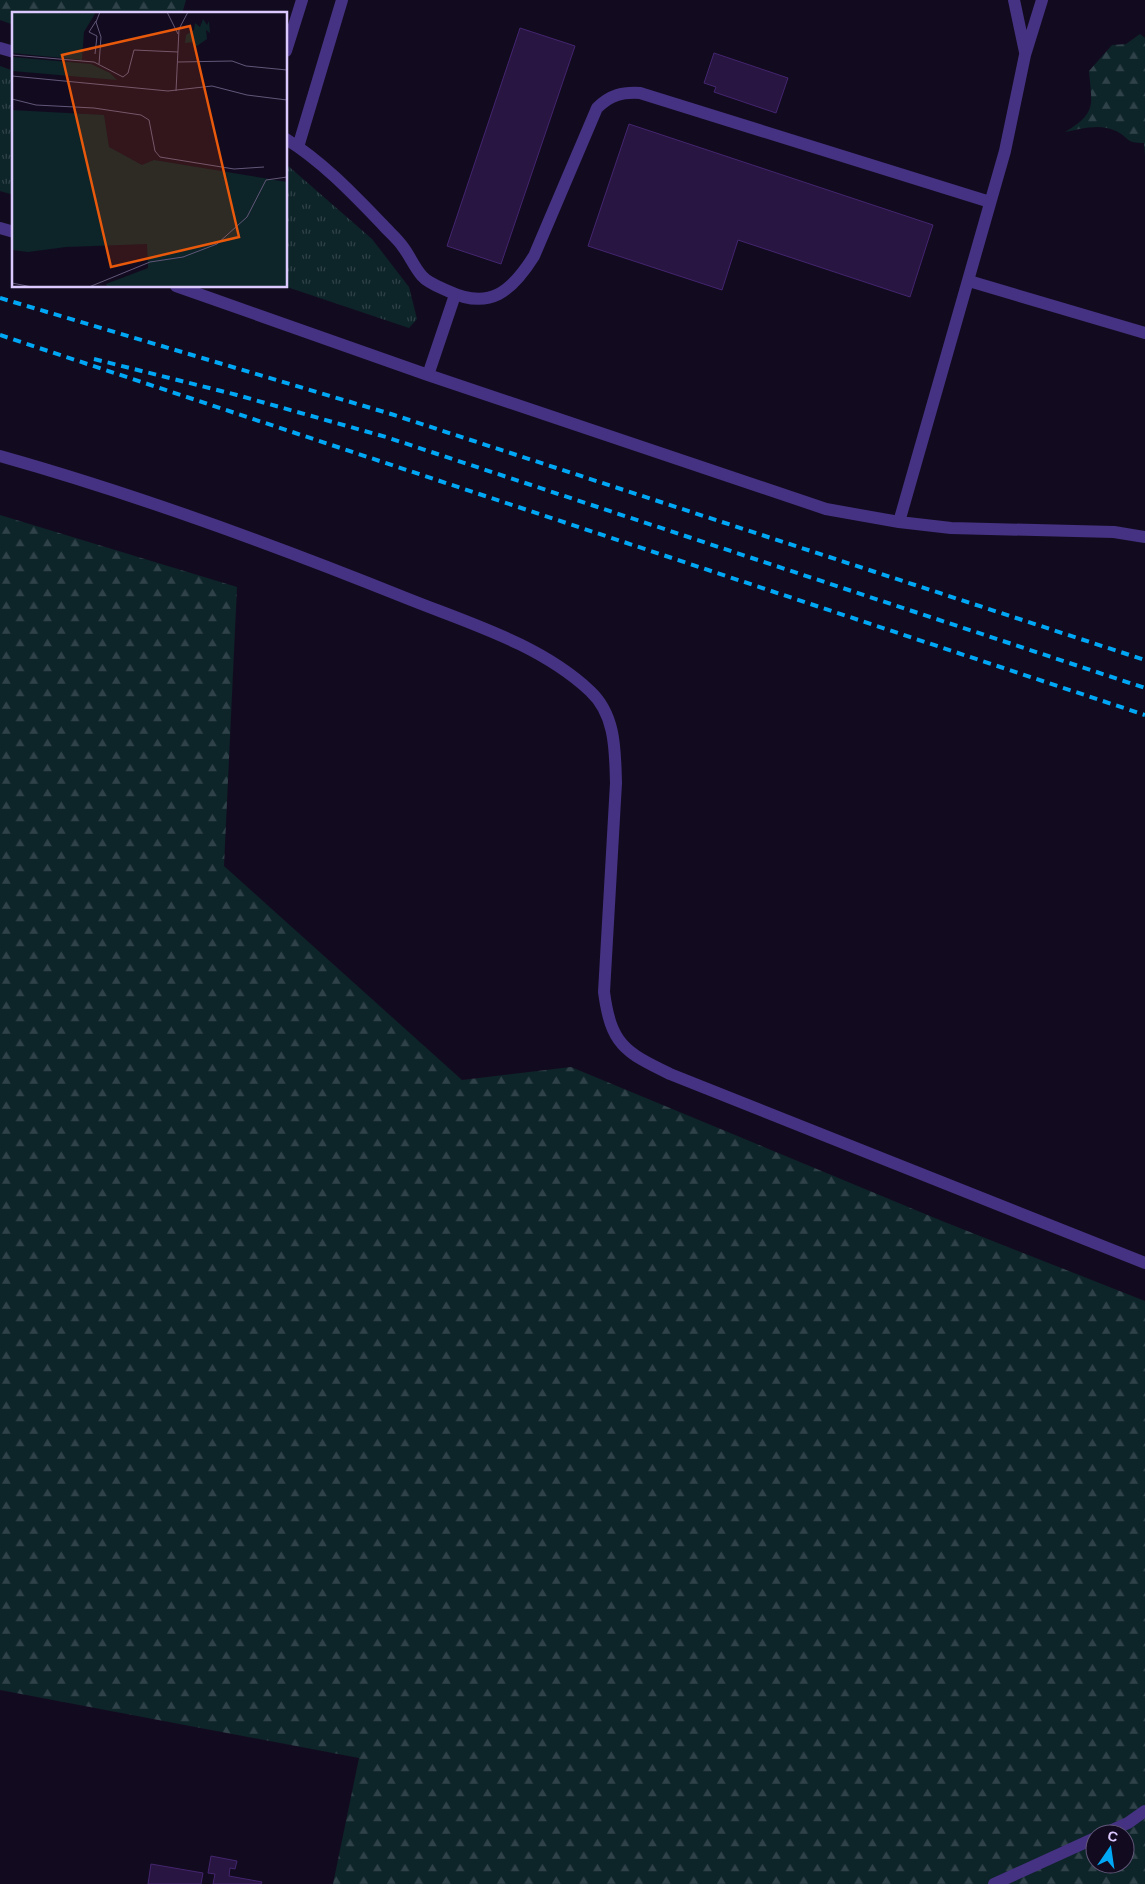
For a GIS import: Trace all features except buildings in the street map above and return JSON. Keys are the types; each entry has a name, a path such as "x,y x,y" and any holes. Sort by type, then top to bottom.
{"lane":[{"path":"288,45 302,0"},
{"path":"298,147 342,0"},
{"path":"1014,0 1025,55"},
{"path":"899,522 1004,151 1025,55 1042,0"},
{"path":"288,140 338,179 404,248 423,278 455,295 484,299 500,295 523,273 534,256 597,108 613,96 625,92 640,94 990,202"},
{"path":"968,281 1145,333"},
{"path":"182,288 428,375 826,509 899,522 951,528 1114,532 1145,537"},
{"path":"428,375 455,295"},
{"path":"0,456 116,490 273,545 506,638 548,661 591,692 609,716 615,751 616,783 604,992 607,1015 614,1036 630,1052 670,1074 1145,1263"},
{"path":"1126,1824 1145,1811"},
{"path":"994,1884 1085,1843"}],"green space":[{"path":"0,0 186,0 183,12 12,12 12,24 0,20"},
{"path":"1140,34 1145,38 1145,155 1144,143 1130,141 1116,131 1104,127 1090,127 1065,132 1083,119 1090,107 1089,71 1112,45 1126,44"},
{"path":"0,66 12,70 12,194 0,191"},
{"path":"288,166 372,239 409,287 417,319 409,328 288,287"},
{"path":"0,515 237,587 224,866 462,1080 571,1067 942,1221 1145,1301 1145,1884 333,1884 359,1758 0,1690"}],"railway":[{"path":"0,298 391,414 1145,660"},
{"path":"0,335 1145,715"},
{"path":"94,359 237,395 386,437 1145,688"}]}
